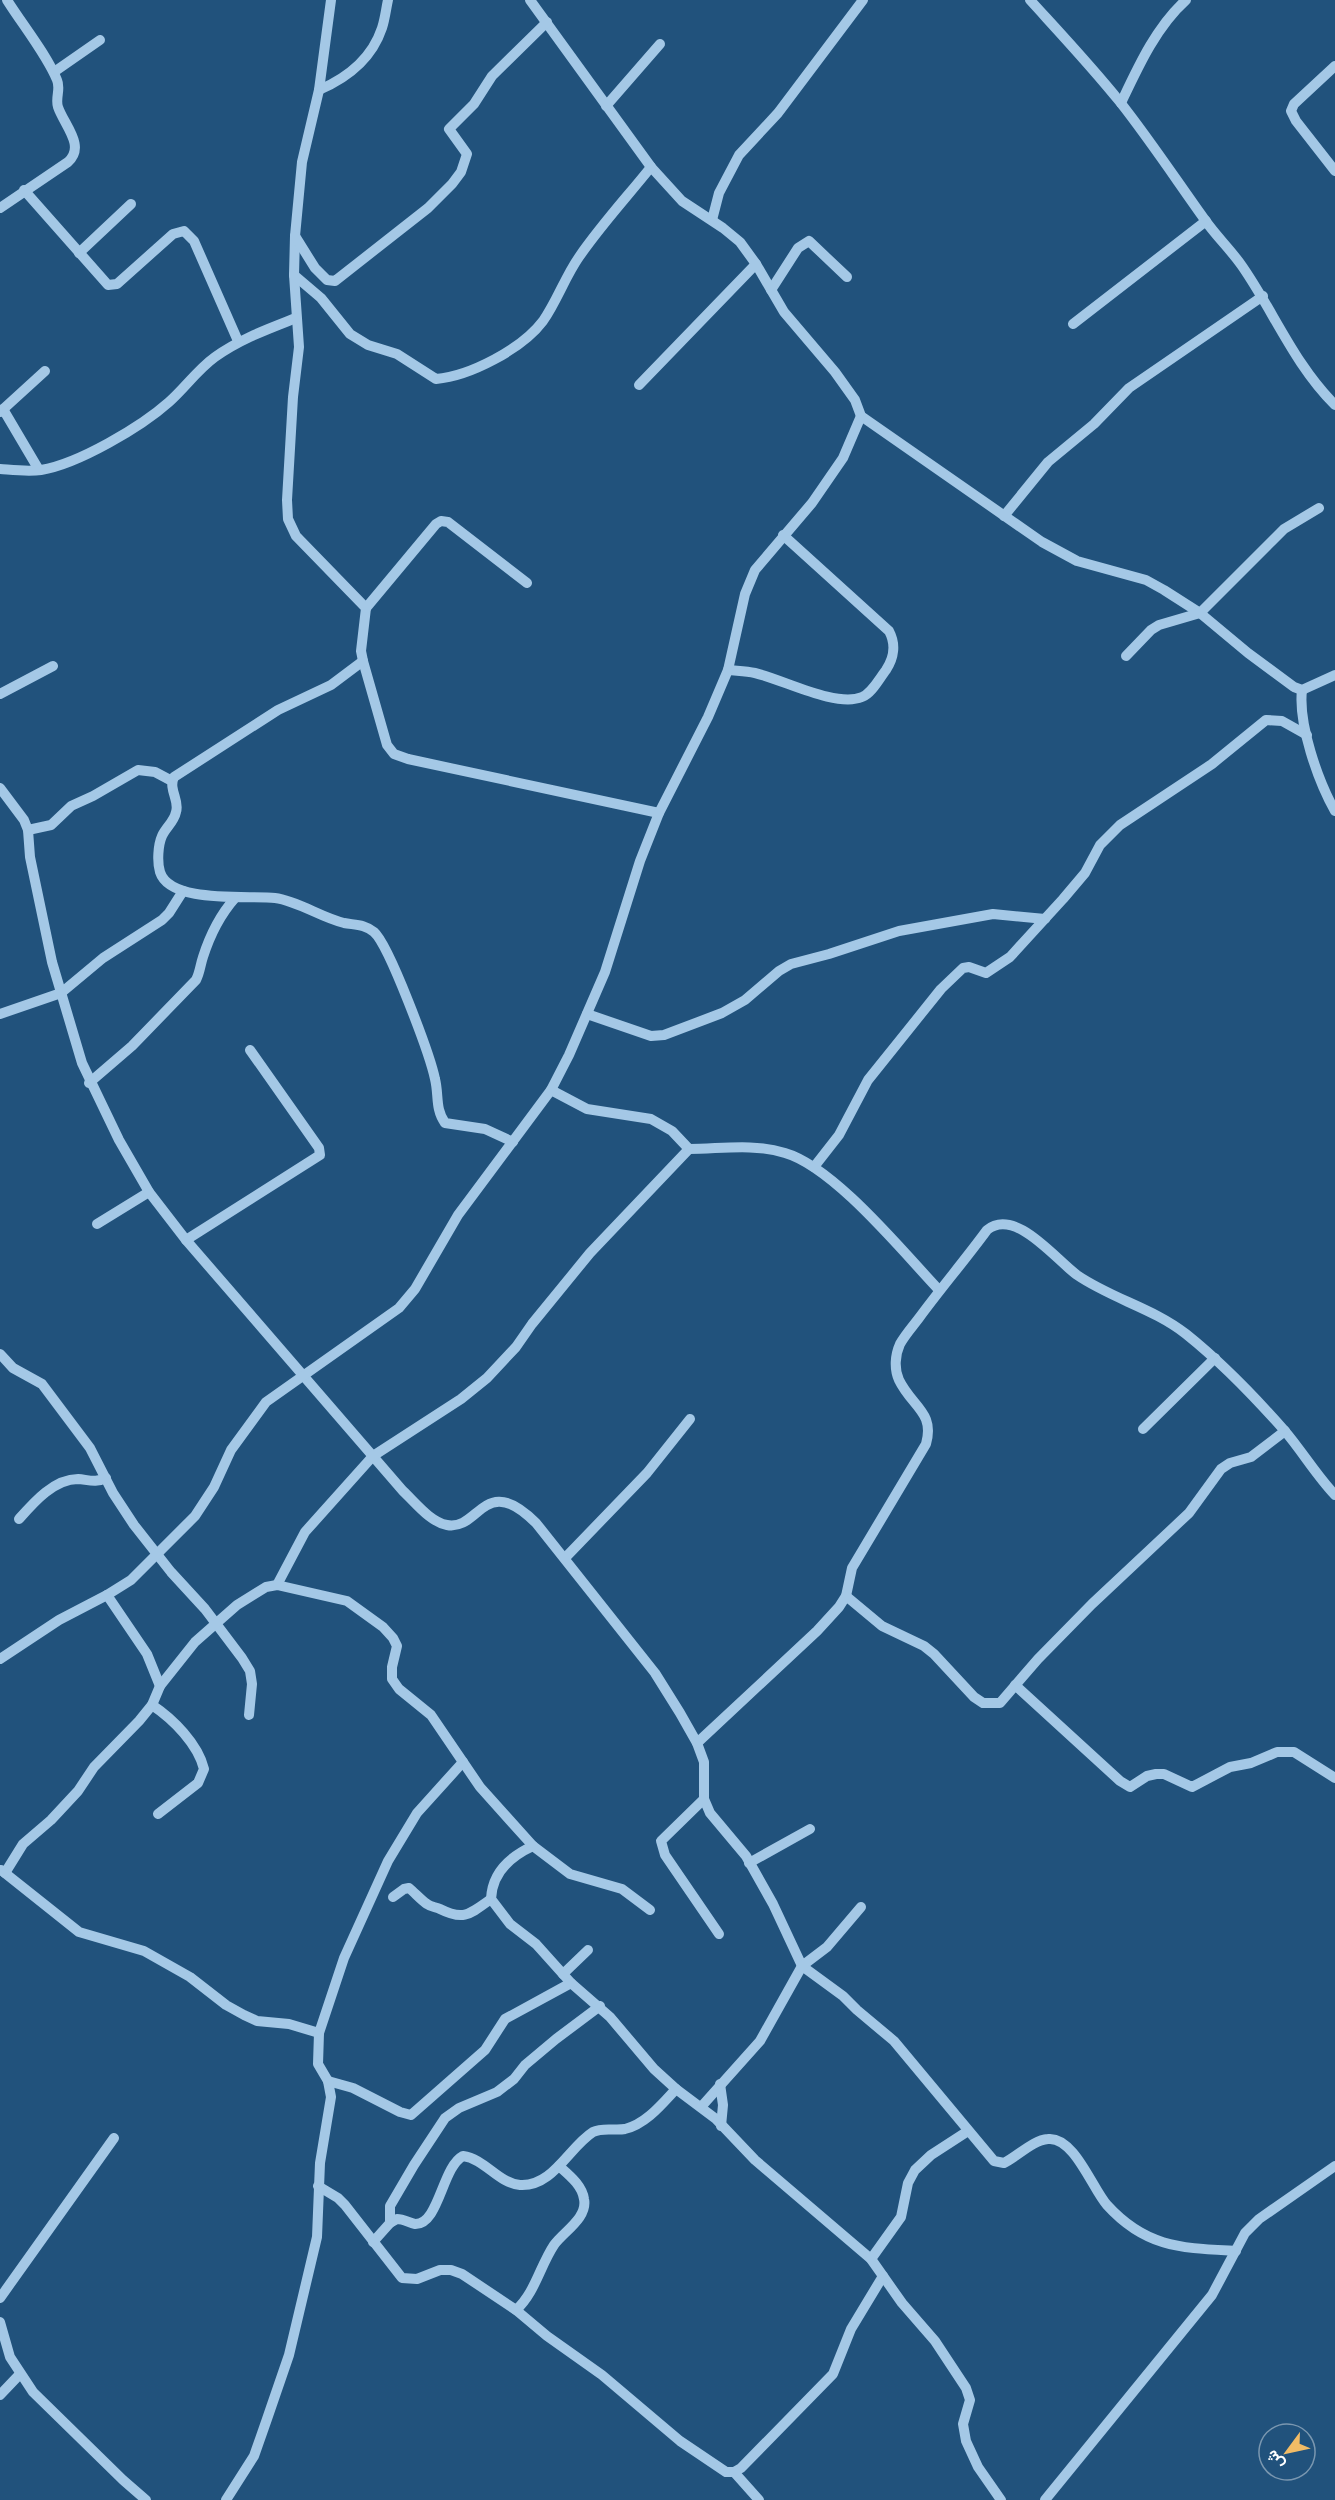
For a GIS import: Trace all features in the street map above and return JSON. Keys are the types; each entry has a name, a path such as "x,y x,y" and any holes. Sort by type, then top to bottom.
{"street":[{"path":"0,7 7,0 54,72 59,87 57,104 76,146 75,155 68,162 0,208"},
{"path":"331,0 319,90 302,162 295,236 294,275 299,346 293,397 288,519 296,536 366,608"},
{"path":"319,90 332,84 361,63 374,47 382,28 388,0"},
{"path":"530,0 651,167 682,201 698,214 712,220 740,242 756,264 784,312 835,372 855,400 861,416 1042,542 1077,561 1146,580 1200,613 1294,687 1302,690 1335,675"},
{"path":"712,220 719,193 739,154 778,113 863,0"},
{"path":"1030,0 1121,103 1174,173 1206,221 1263,296 1283,336 1314,384 1335,405"},
{"path":"1121,103 1142,60 1162,28 1186,0"},
{"path":"295,236 315,268 327,280 335,281 428,208 452,184 461,172 467,157 467,152 452,136 449,129 474,104 492,76 547,22"},
{"path":"54,72 100,40"},
{"path":"606,106 660,44"},
{"path":"1335,66 1294,104 1291,111 1296,121 1335,171"},
{"path":"294,275 321,298 350,334 368,345 397,354 436,379 462,375 486,363 531,334 543,320 567,276 599,230 651,167"},
{"path":"24,190 108,285 113,286 173,234 184,231 194,241 238,341"},
{"path":"79,254 131,204"},
{"path":"1073,324 1206,221"},
{"path":"771,290 798,248 809,241 847,277"},
{"path":"639,385 756,264"},
{"path":"1004,516 1048,462 1105,413 1129,388 1263,296"},
{"path":"0,469 39,470 57,466 142,424 171,400 204,366 238,341 296,318"},
{"path":"39,470 1,410 45,371"},
{"path":"0,1659 59,1620 131,1580 195,1516 214,1487 231,1450 266,1402 399,1308 416,1289 458,1215 551,1090 587,1014 618,937 640,861 659,813 708,717 728,670 745,594 755,570 812,503 843,458 861,416"},
{"path":"1126,656 1151,630 1159,625 1200,613 1284,529 1319,508"},
{"path":"527,583 448,522 441,521 436,524 366,608 361,651 387,745 394,754 442,767 659,813"},
{"path":"728,670 755,673 820,694 844,699 860,698 865,695 889,666 894,644 889,631 783,536"},
{"path":"172,781 177,775 278,710 331,684 363,661"},
{"path":"0,694 53,666"},
{"path":"1302,690 1302,709 1307,735 1323,786 1335,811"},
{"path":"814,1167 839,1135 868,1080 941,989 963,968 983,973 995,968 1010,957 1085,873 1100,845 1120,825 1212,764 1266,720 1282,721 1307,735"},
{"path":"28,830 55,823 70,806 93,796 138,770 155,772 172,781"},
{"path":"172,781 177,806 176,815 160,843 159,870 163,878 175,889 183,891 235,898 276,898 343,923 363,926 373,931 391,965 418,1028 435,1080 439,1115 445,1123 485,1130 513,1142"},
{"path":"0,788 24,820 28,830 39,902 61,993 89,1083 149,1192 186,1240 403,1491 438,1522 448,1526 458,1524 496,1502 510,1504 524,1511 536,1523 655,1673 698,1743 704,1762 704,1799 710,1813 749,1863 773,1904 802,1966 843,1996 894,2041 994,2161 1000,2163 1013,2159 1037,2143 1048,2139 1060,2142 1076,2157 1108,2208 1146,2236 1167,2245 1236,2251"},
{"path":"0,1014 61,993 103,958 162,920 183,891"},
{"path":"89,1083 160,1018 196,980 219,918 235,898"},
{"path":"587,1014 651,1036 664,1035 722,1012 745,1000 779,971 791,964 900,931 993,914 1044,919"},
{"path":"186,1240 320,1155 319,1148 250,1050"},
{"path":"551,1090 587,1109 651,1119 672,1131 688,1149"},
{"path":"277,1585 305,1532 373,1456 462,1399 487,1378 516,1347 590,1253 688,1149 748,1146 787,1153 814,1167 860,1206 939,1290"},
{"path":"97,1224 149,1192"},
{"path":"698,1743 817,1630 846,1596 852,1568 926,1444 929,1424 898,1378 895,1365 900,1344 939,1290 994,1224 1017,1227 1034,1238 1070,1269 1100,1289 1169,1322 1215,1358 1285,1431 1335,1495"},
{"path":"0,1353 13,1368 42,1384 90,1448 118,1500 157,1554 216,1624 249,1671 252,1698 249,1715"},
{"path":"1143,1429 1215,1358"},
{"path":"565,1558 647,1473 690,1419"},
{"path":"846,1596 882,1626 924,1646 974,1697 983,1703 1000,1703 1092,1604 1189,1513 1221,1469 1230,1463 1251,1457 1285,1431"},
{"path":"20,1519 42,1496 67,1480 97,1482 106,1478"},
{"path":"319,2033 289,2024 257,2021 226,2005 190,1977 144,1951 79,1932 2,1871 23,1844 51,1820 78,1791 94,1767 134,1728 152,1705 160,1686 195,1642 252,1594 277,1585 347,1601 383,1626 397,1646 392,1679 399,1689 432,1715 480,1787 532,1846 570,1874 622,1889 650,1910"},
{"path":"107,1595 147,1654 160,1686"},
{"path":"1015,1685 1120,1781 1130,1787 1147,1776 1156,1774 1164,1774 1187,1786 1196,1786 1218,1771 1251,1763 1287,1750 1335,1778"},
{"path":"152,1705 173,1722 195,1750 204,1769 198,1783 158,1814"},
{"path":"226,2500 254,2456 289,2355 317,2237 318,2186 331,2097 328,2081 318,2064 319,2033 344,1958 388,1862 417,1813 463,1762"},
{"path":"704,1799 661,1841 662,1848 719,1934"},
{"path":"749,1863 810,1829"},
{"path":"532,1846 516,1854 498,1873 492,1886 491,1899 510,1924 548,1955 571,1983 600,2006 640,2054 676,2089 716,2119 755,2160 871,2259 935,2341 966,2388 970,2400 963,2424 966,2441 978,2467 1001,2500"},
{"path":"393,1898 404,1889 409,1888 428,1905 459,1916 475,1910 491,1899"},
{"path":"700,2107 760,2041 802,1966 827,1947 861,1907"},
{"path":"563,1974 588,1950"},
{"path":"328,2081 353,2088 400,2112 411,2115 485,2050 505,2019 571,1983"},
{"path":"390,2223 390,2206 445,2118 459,2108 497,2092 556,2039 600,2006"},
{"path":"720,2084 723,2105 721,2126"},
{"path":"373,2242 390,2223 397,2219 416,2224 428,2218 435,2208 451,2167 463,2156 472,2157 506,2181 520,2185 533,2183 544,2178 559,2166 582,2141 595,2131 628,2128 638,2124 676,2089"},
{"path":"871,2259 901,2217 908,2183 915,2170 931,2155 968,2131"},
{"path":"0,2298 114,2138"},
{"path":"516,2310 528,2296 554,2244 584,2210 585,2200 581,2191 574,2180 559,2166"},
{"path":"1045,2500 1212,2295 1245,2232 1259,2219 1335,2166"},
{"path":"318,2186 338,2198 402,2278 417,2279 440,2270 451,2270 462,2274 516,2310 547,2336 602,2375 680,2441 726,2472 734,2472 748,2461 833,2374 851,2329 883,2276"},
{"path":"0,2322 10,2357 33,2392 67,2427 146,2500"},
{"path":"0,2395 20,2374"},
{"path":"734,2472 759,2500"}]}
